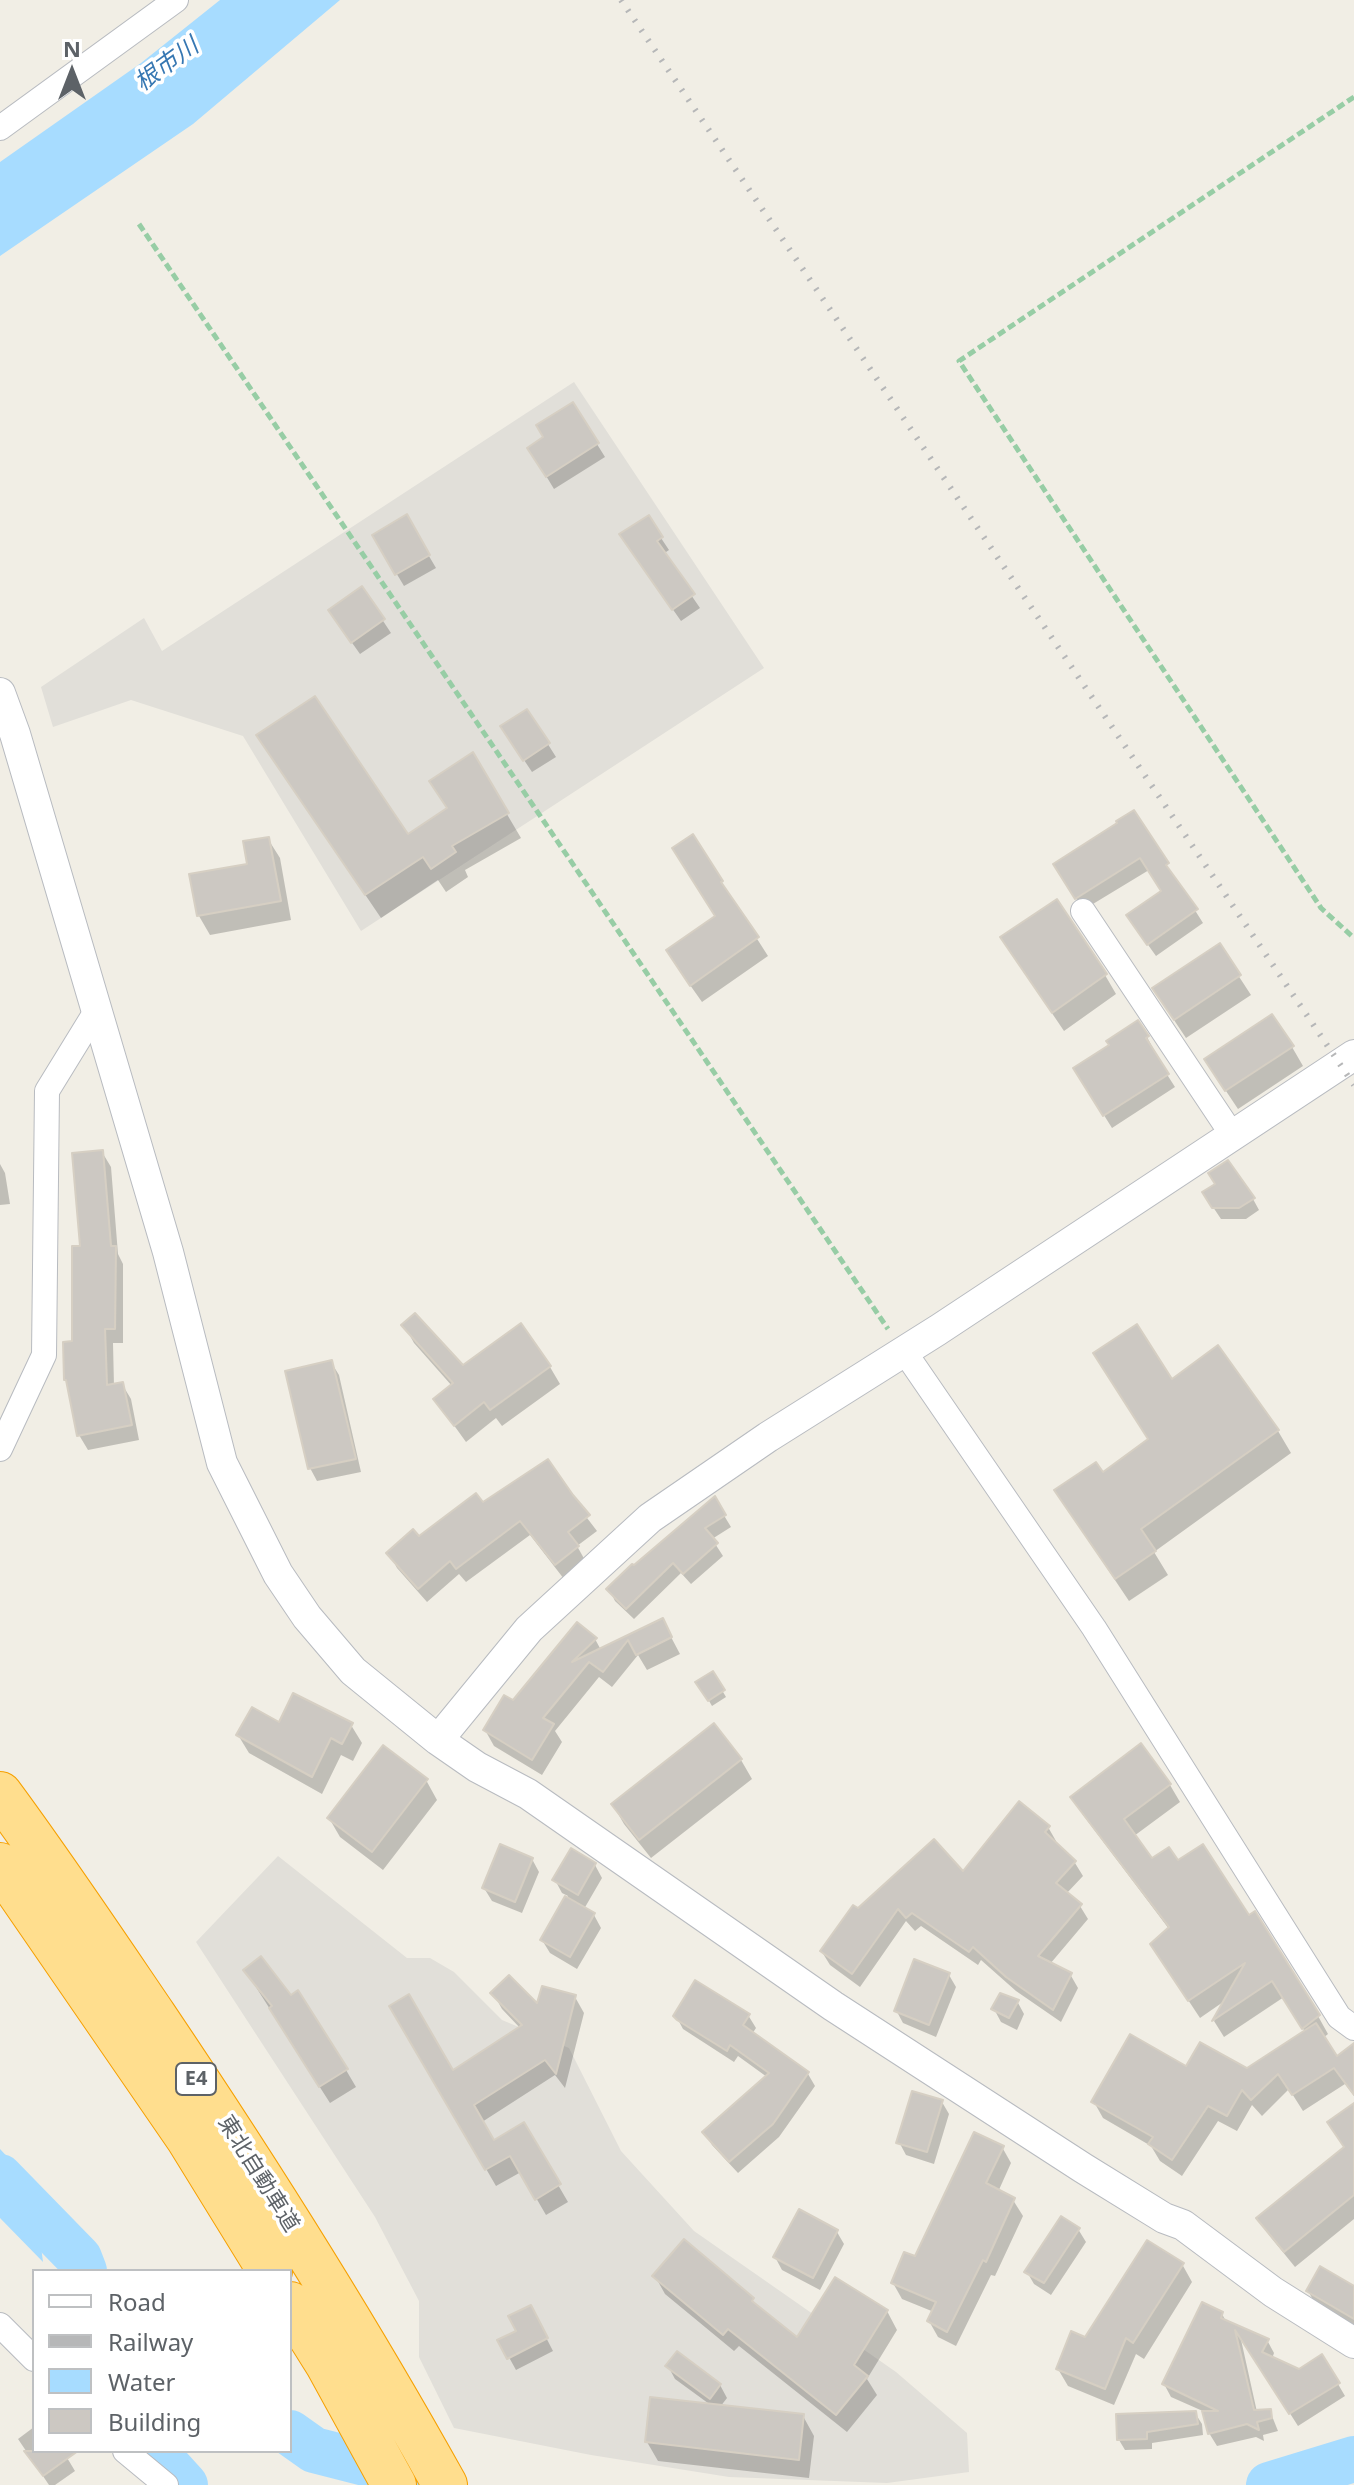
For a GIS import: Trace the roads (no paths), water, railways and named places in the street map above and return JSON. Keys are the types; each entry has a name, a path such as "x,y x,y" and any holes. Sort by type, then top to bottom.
{"highway":[{"name":"東北自動車道","path":"0,1794 52,1865 218,2110 382,2371 445,2485"},
{"name":"東北自動車道","path":"0,1865 188,2138 269,2269"},
{"path":"292,2307 327,2363 394,2485"}],"street":[{"path":"0,128 176,0"},
{"path":"0,693 98,1008 168,1252 222,1463 278,1574 307,1617 353,1671 438,1740 477,1767 528,1794 833,2006 1083,2168 1164,2218 1183,2225 1273,2292 1354,2343"},
{"path":"1083,911 1233,1136"},
{"path":"0,1449 44,1355 47,1091 98,1008"},
{"path":"438,1740 529,1629 650,1518 768,1437 1354,1055"},
{"path":"904,1351 1094,1628 1339,2017 1354,2028"},
{"path":"0,2325 32,2357"},
{"path":"127,2453 166,2485"}],"water":[{"name":"根市川","path":"220,0 340,0 193,124 0,256 0,162 141,63"},
{"path":"0,2149 33,2184 43,2262 0,2218"}],"waterway":[{"path":"0,2177 79,2258 83,2269"},
{"path":"292,2434 314,2450 416,2476"},
{"path":"156,2453 185,2485"},
{"path":"1269,2485 1354,2459"}],"railway":[{"path":"621,0 1354,1085"}]}
